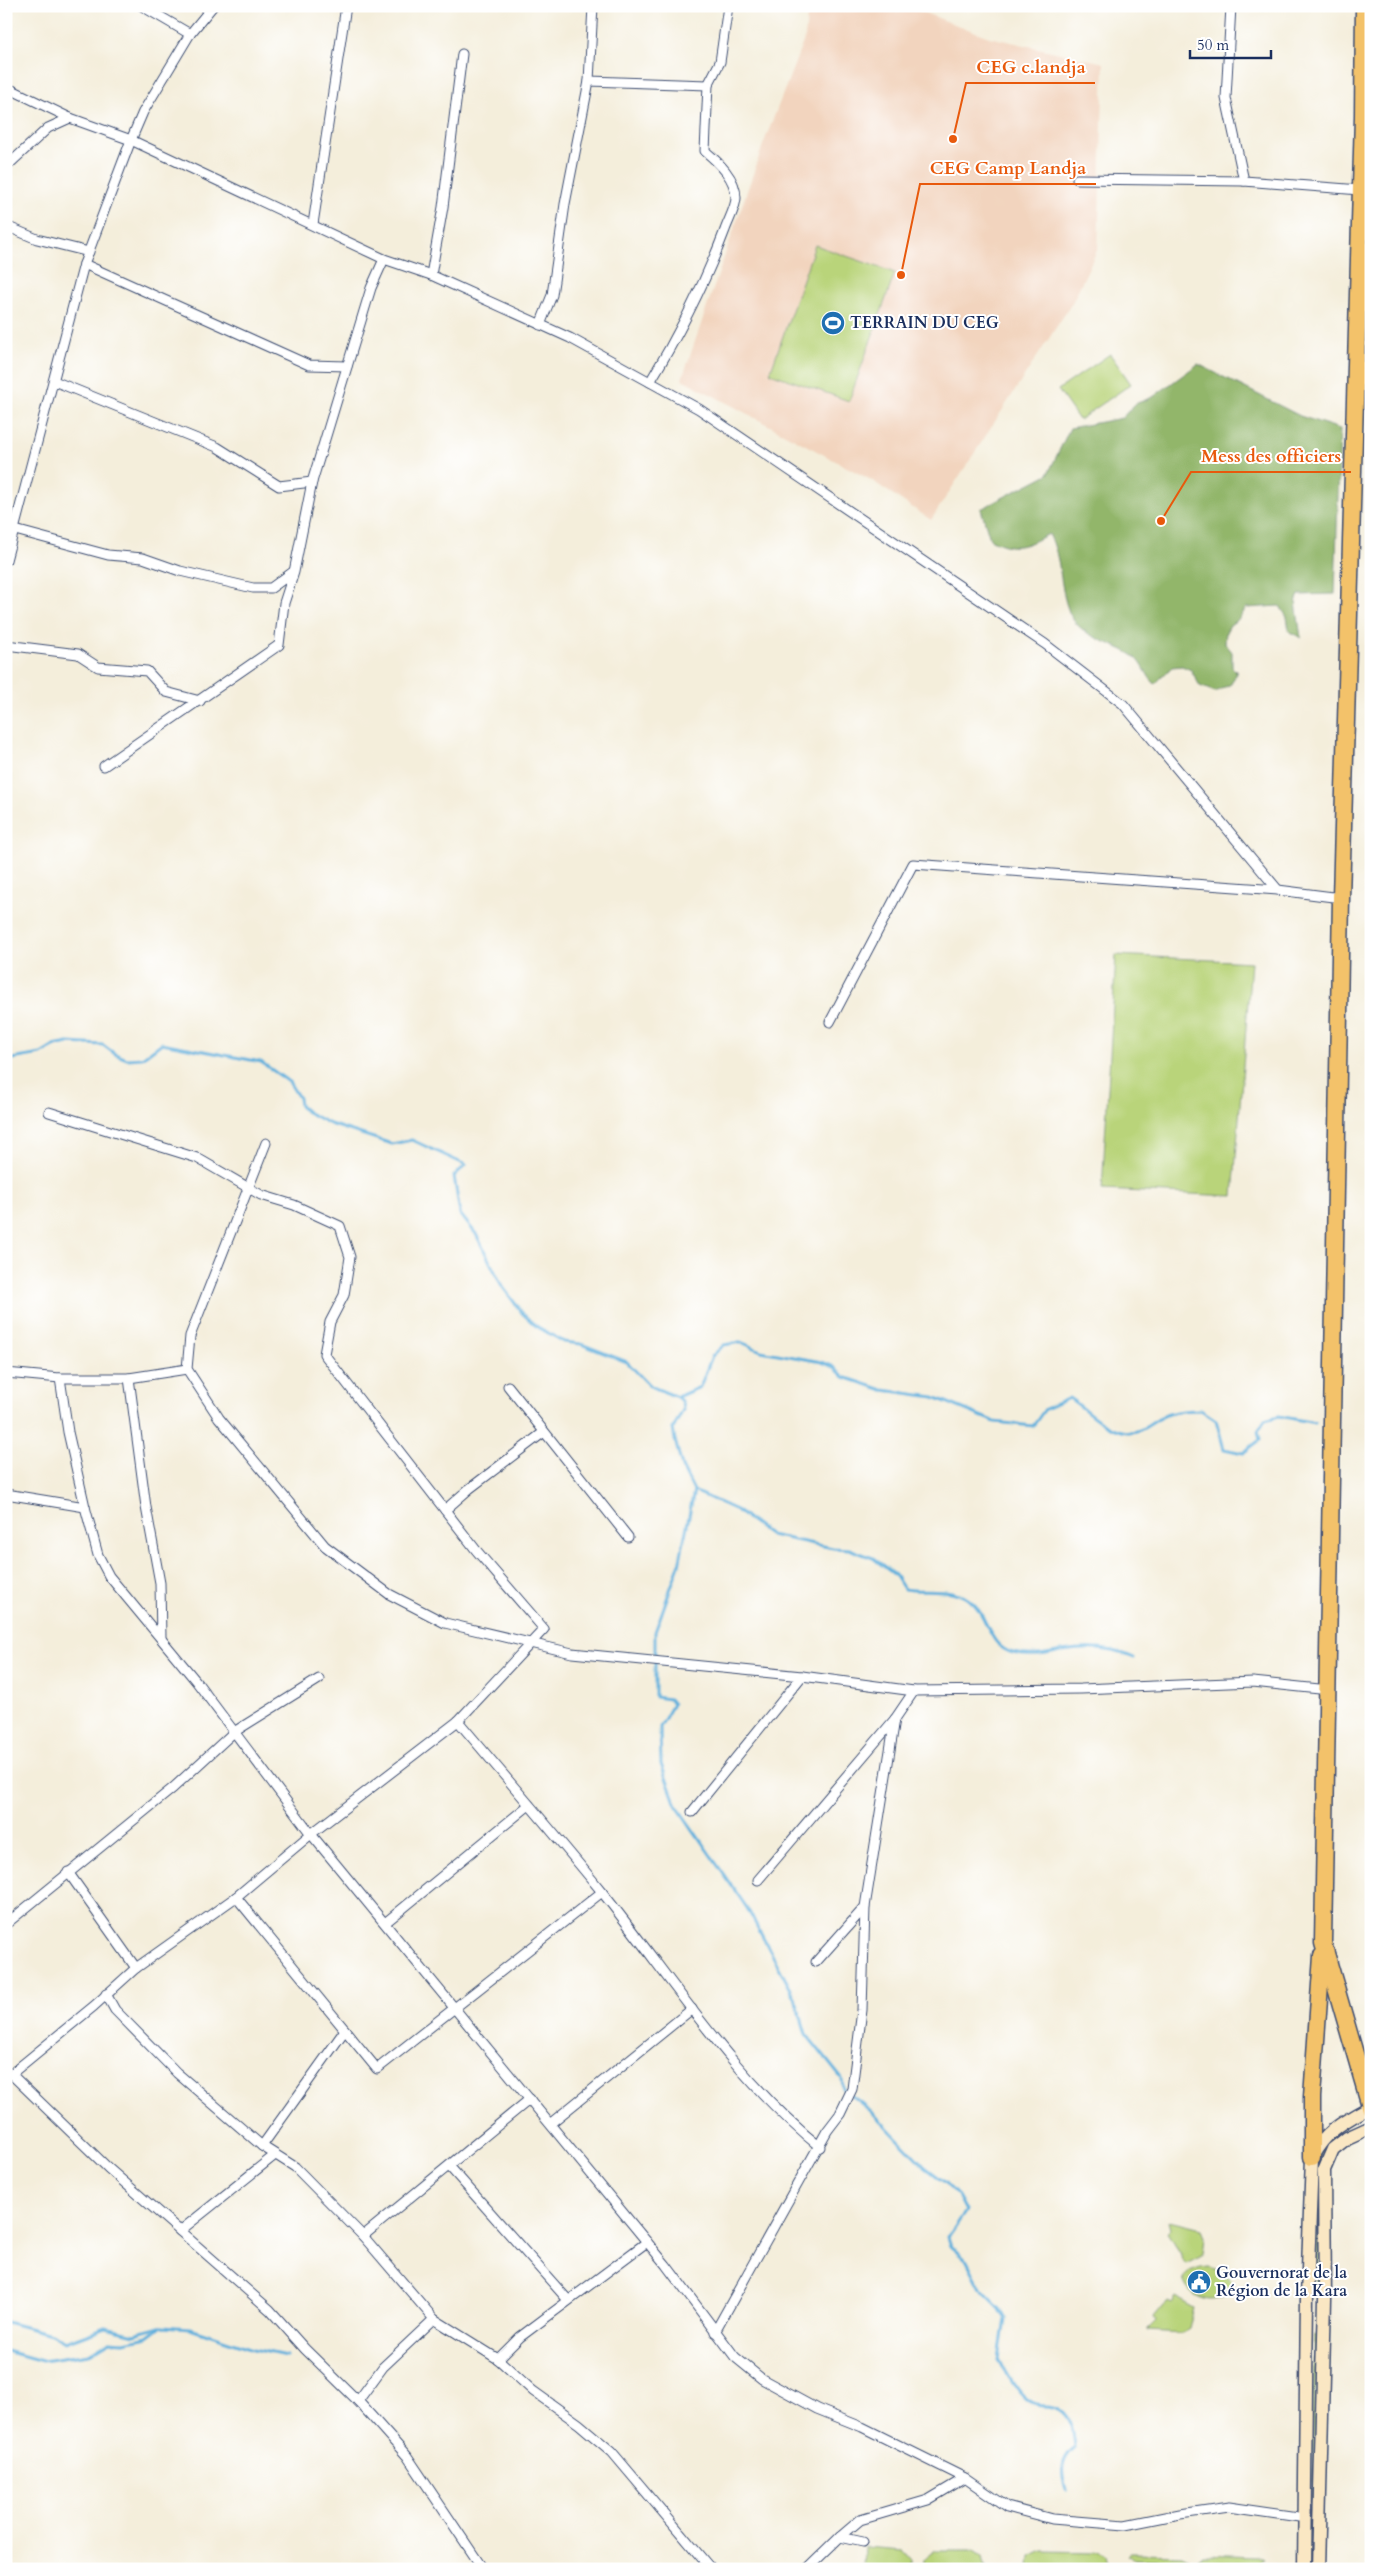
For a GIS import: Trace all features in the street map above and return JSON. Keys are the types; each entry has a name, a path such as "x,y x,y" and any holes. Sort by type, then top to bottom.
{"highway":[{"path":"1312,2157 1312,2097 1323,1943 1329,1690 1341,898 1364,6"},
{"path":"1323,1943 1370,2108"}],"main road":[{"path":"1304,2569 1307,2308 1312,2157 1320,2141 1336,2126 1370,2108"},
{"path":"1318,2569 1325,2310 1326,2164 1333,2149 1346,2138 1371,2127"},
{"path":"1307,2308 1325,2310"}],"street":[{"path":"142,6 190,34"},
{"path":"6,560 84,264 143,112 190,34 213,6"},
{"path":"312,224 346,6"},
{"path":"540,325 552,295 565,204 589,81 593,6"},
{"path":"650,382 674,342 714,260 736,198 732,182 721,164 705,151 708,85 720,62 728,6"},
{"path":"1231,6 1226,98 1244,181"},
{"path":"431,275 462,54"},
{"path":"589,81 708,85"},
{"path":"6,87 70,118 131,140 384,259 431,275 540,325 699,408 1046,644 1123,704 1278,890"},
{"path":"6,167 48,128 70,118"},
{"path":"1077,179 1244,181 1360,190"},
{"path":"6,226 37,239 89,252"},
{"path":"104,766 279,645 284,603 294,572 312,482 371,288 384,259"},
{"path":"84,264 309,365 347,366"},
{"path":"54,381 217,447 279,486 312,482"},
{"path":"15,530 108,555 143,558 180,571 253,588 271,588 294,572"},
{"path":"6,645 78,654 98,667 147,671 166,692 200,701"},
{"path":"830,1022 914,864 1278,890 1341,898"},
{"path":"49,1112 197,1158 248,1189 294,1205 340,1226 350,1257 344,1295 330,1322 324,1354 445,1510 544,1629 458,1721 311,1834 236,1897 136,1968 9,2075 108,2168 270,2310 305,2349 358,2401 407,2456 483,2569"},
{"path":"266,1143 190,1336 187,1369 225,1425 325,1546 389,1594 445,1623 530,1645 572,1653 802,1676 914,1691 1081,1689 1253,1682 1329,1690"},
{"path":"6,1373 60,1378 129,1378 187,1369"},
{"path":"60,1378 68,1432 85,1507 98,1555 108,1576 161,1638 311,1834 551,2123 583,2167 647,2242 735,2357 762,2379 816,2409 862,2427 965,2478 1007,2507 1052,2519 1124,2525 1229,2507 1306,2518"},
{"path":"129,1378 146,1507 160,1583 161,1638"},
{"path":"508,1386 628,1537"},
{"path":"445,1510 469,1489 544,1432"},
{"path":"6,1494 85,1507"},
{"path":"692,1812 802,1676"},
{"path":"6,1924 173,1788 234,1732 318,1679"},
{"path":"758,1880 895,1719 914,1691"},
{"path":"715,2332 849,2094 862,2010 865,1907 895,1719"},
{"path":"458,1721 602,1892 692,2009 762,2094 791,2123 820,2147"},
{"path":"385,1923 530,1805"},
{"path":"68,1872 136,1968"},
{"path":"236,1897 377,2069 456,2009 527,1950 602,1892"},
{"path":"816,1962 865,1907"},
{"path":"106,1994 114,2010 177,2073 262,2146 294,2167 363,2236 434,2319 498,2359 533,2391 579,2424 612,2452 711,2569"},
{"path":"551,2123 692,2009"},
{"path":"262,2146 345,2030"},
{"path":"363,2236 530,2099"},
{"path":"180,2231 275,2155"},
{"path":"449,2166 568,2300"},
{"path":"498,2359 520,2337 647,2242"},
{"path":"358,2401 383,2367 434,2319"},
{"path":"808,2569 860,2520 928,2500 965,2478"},
{"path":"840,2537 864,2542"}],"shaded area":[{"path":"808,6 906,6 989,37 1104,63 1098,248 1072,303 931,520 871,480 682,379 763,145 805,37"}],"green space":[{"name":"TERRAIN DU CEG","path":"815,245 895,273 849,401 770,373"},
{"path":"1110,354 1131,384 1079,420 1058,390"},
{"path":"1198,364 1300,416 1340,429 1335,594 1299,595 1296,602 1301,638 1289,631 1287,617 1280,606 1246,608 1240,618 1230,625 1226,632 1225,643 1232,652 1232,667 1237,672 1231,684 1215,692 1200,686 1191,670 1182,666 1172,667 1155,684 1135,657 1089,634 1081,628 1069,612 1063,593 1056,552 1049,534 1020,546 999,543 990,539 981,509 1048,474 1070,428 1122,418 1135,404 1153,397"},
{"path":"1116,955 1251,962 1233,1196 1102,1190"},
{"path":"1345,2129 1347,2133 1329,2144 1320,2162 1319,2290 1316,2291 1314,2179 1322,2144"},
{"path":"1169,2221 1202,2229 1205,2236 1203,2256 1187,2264 1182,2260 1180,2251 1167,2232 1171,2229"},
{"path":"1208,2267 1228,2276 1235,2288 1229,2294 1222,2298 1206,2300 1192,2293 1186,2287 1183,2279 1188,2274 1194,2270"},
{"path":"1176,2297 1194,2307 1189,2328 1182,2333 1147,2331 1156,2322 1154,2318 1168,2301 1172,2303"},
{"path":"1317,2334 1313,2536 1311,2538 1314,2335"},
{"path":"864,2547 903,2550 913,2561 913,2569 863,2569"},
{"path":"935,2551 974,2551 983,2557 986,2569 924,2569 924,2560"},
{"path":"1042,2551 1097,2552 1105,2556 1108,2569 1029,2569 1030,2557"},
{"path":"1131,2553 1183,2554 1189,2557 1188,2561 1132,2559 1128,2555"},
{"path":"1202,2554 1257,2556 1263,2559 1256,2563 1202,2562 1198,2557"}],"waterway":[{"path":"6,1060 41,1054 54,1046 68,1043 103,1045 115,1054 127,1059 142,1058 162,1043 261,1062 289,1082 299,1098 300,1106 307,1112 330,1124 392,1144 412,1140 466,1165 454,1176 460,1214 476,1234 502,1286 523,1314 536,1326 564,1342 581,1344 627,1362 650,1386 677,1397 700,1387 712,1356 724,1345 741,1342 761,1351 822,1362 834,1367 844,1377 883,1390 934,1397 995,1422 1033,1426 1045,1409 1069,1398 1106,1425 1113,1429 1127,1432 1142,1429 1174,1412 1201,1410 1216,1420 1224,1449 1243,1453 1260,1440 1258,1431 1265,1420 1279,1416 1315,1423"},
{"path":"677,1397 682,1402 683,1410 673,1429 682,1467 694,1491 679,1565 655,1632 655,1697 669,1699 673,1704 660,1727 661,1764 676,1805 747,1908 795,1997 806,2034 842,2079 843,2089 871,2111 925,2167 958,2196 966,2211 948,2237 951,2246 966,2259 983,2292 1000,2309 1005,2318 999,2359 1001,2364 1015,2386 1027,2400 1038,2405 1056,2408 1065,2415 1071,2425 1075,2448 1064,2462 1063,2477 1066,2489"},
{"path":"694,1491 736,1510 770,1535 833,1548 849,1549 873,1558 895,1575 904,1589 940,1590 966,1598 979,1610 994,1639 1005,1650 1032,1655 1071,1650 1099,1649 1125,1654 1134,1658"},
{"path":"6,2322 51,2334 65,2342 106,2327 135,2334 163,2326 190,2328 253,2349 286,2356"},
{"path":"6,2351 42,2361 89,2354 110,2341 124,2342 148,2337 160,2328"}],"place":[{"name":"CEG c.landja","path":"953,139"},
{"name":"CEG Camp Landja","path":"901,275"},
{"name":"TERRAIN DU CEG","path":"833,323"},
{"name":"Mess des officiers","path":"1161,521"},
{"name":"Gouvernorat de la Région de la Kara","path":"1199,2282"}]}
